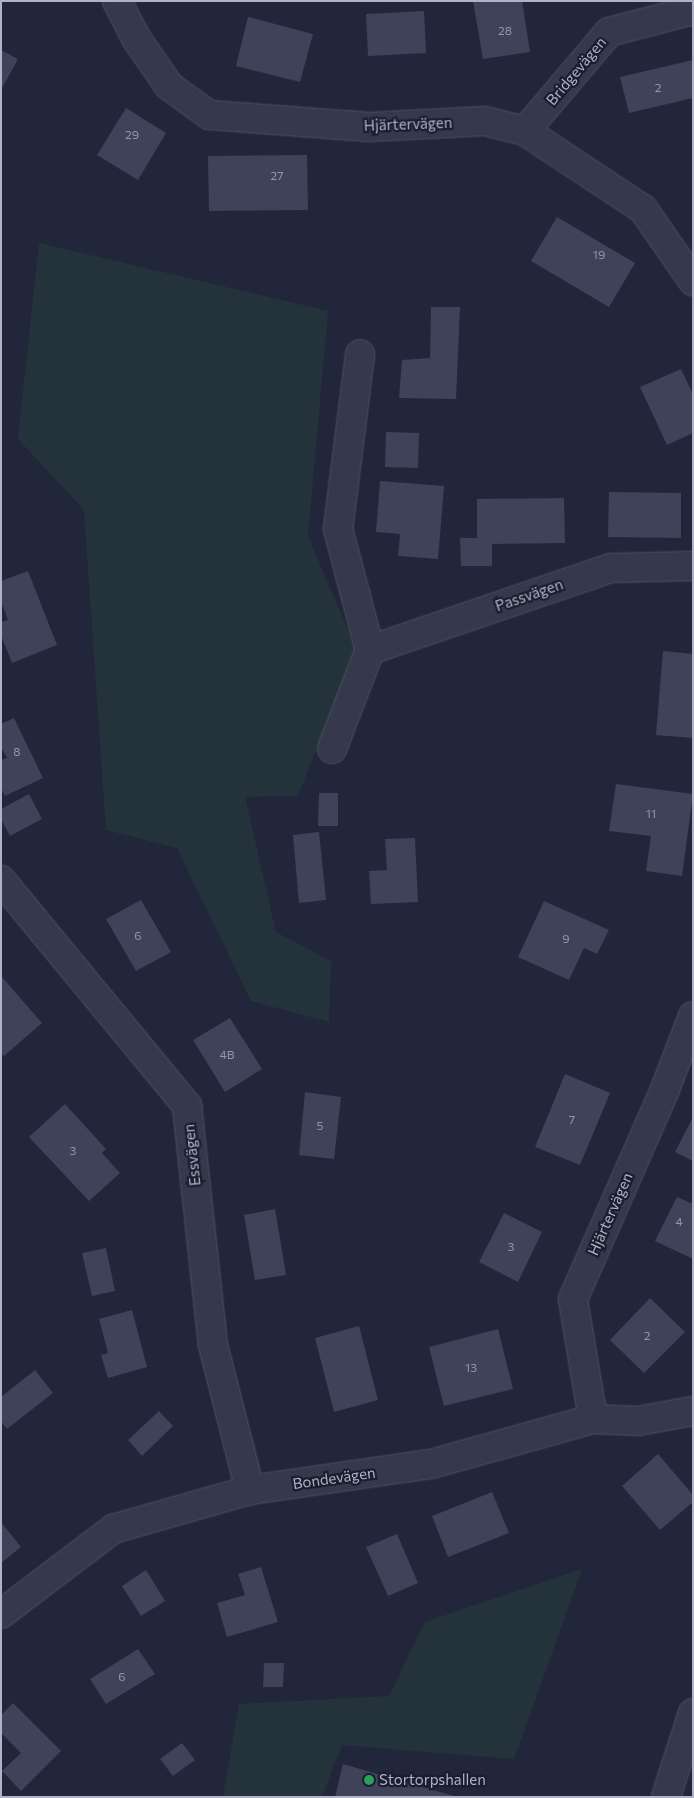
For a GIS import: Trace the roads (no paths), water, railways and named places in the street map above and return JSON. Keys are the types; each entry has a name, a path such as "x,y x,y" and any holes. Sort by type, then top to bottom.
{"street":[{"name":"Hjärtervägen","path":"118,1 136,38 169,86 209,115 370,127 485,121 525,131 643,210 693,281"},
{"name":"Bridgevägen","path":"525,131 609,32 693,10"},
{"path":"332,748 370,650 338,529 360,354"},
{"name":"Passvägen","path":"370,650 610,568 693,566"},
{"name":"Essvägen","path":"1,880 187,1106 213,1345 250,1490"},
{"name":"Hjärtervägen","path":"593,1418 573,1299 665,1088 693,1016"},
{"name":"Bondevägen","path":"1,1614 113,1528 250,1490 431,1464 593,1418 638,1421 693,1411"},
{"path":"666,1797 693,1713"}],"place":[{"name":"Stortorpshallen","path":"369,1780"}]}
